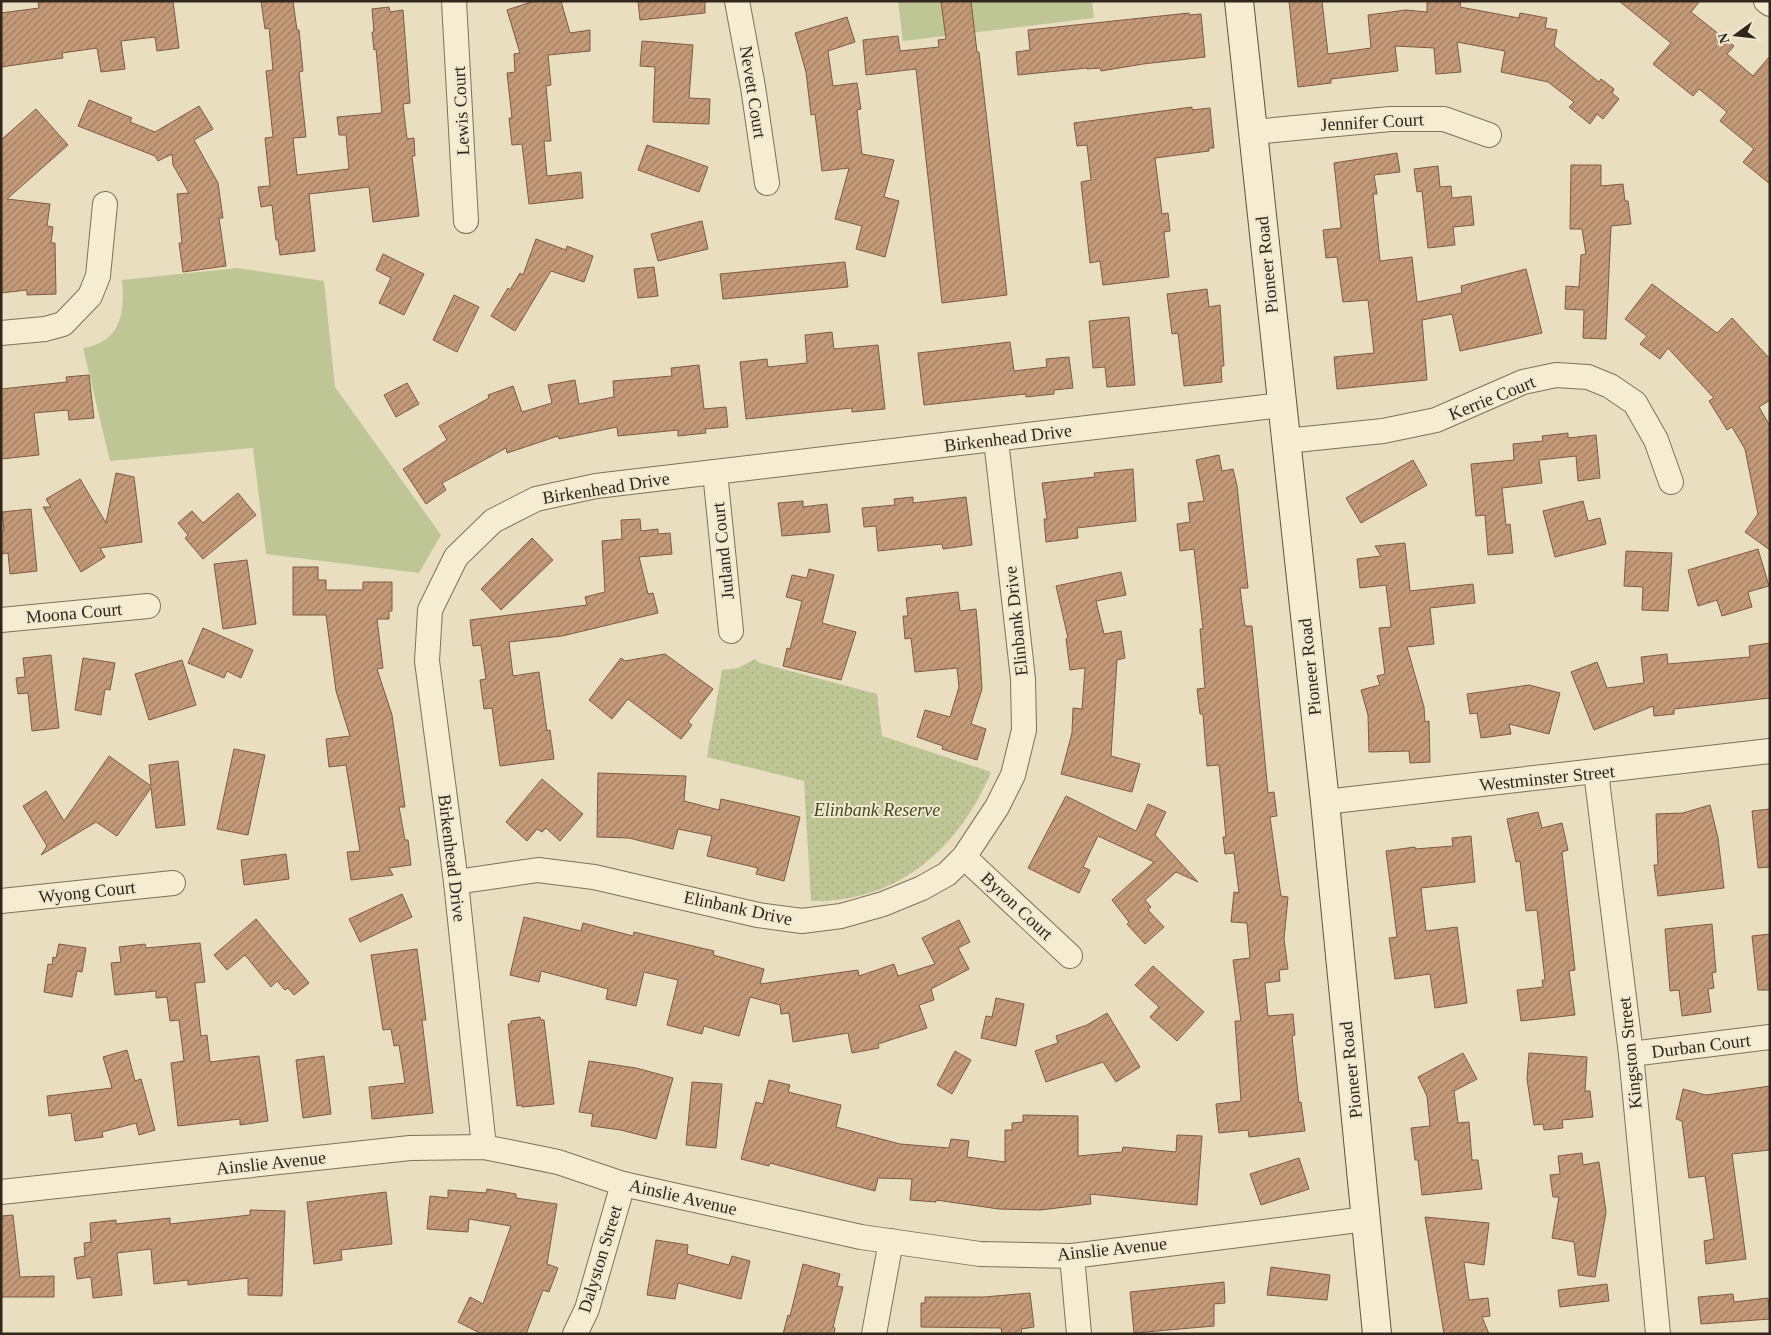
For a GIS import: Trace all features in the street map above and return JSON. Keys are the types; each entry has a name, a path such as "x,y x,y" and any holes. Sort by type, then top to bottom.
{"main road":[{"name":"Pioneer Road","path":"1239,1 1325,802 1377,1334"}],"street":[{"name":"Lewis Court","path":"454,1 466,221"},
{"name":"Nevett Court","path":"737,1 753,87 767,183"},
{"path":"1766,1 1770,4"},
{"name":"Jennifer Court","path":"1253,132 1390,119 1444,119 1489,135"},
{"path":"1,333 45,329 63,324 90,296 98,276 105,204"},
{"name":"Kerrie Court","path":"1286,441 1383,431 1436,420 1523,382 1556,374 1588,377 1610,386 1635,403 1656,440 1671,482"},
{"name":"Birkenhead Drive","path":"484,1147 456,882 427,661 430,610 456,557 493,521 536,499 596,486 1282,405"},
{"name":"Elinbank Drive","path":"456,882 538,870 585,876 758,915 802,922 841,916 883,904 922,888 947,874 964,857 997,807 1013,775 1024,730 1023,679 996,440"},
{"name":"Jutland Court","path":"715,472 731,631"},
{"name":"Moona Court","path":"1,620 148,606"},
{"name":"Westminster Street","path":"1325,802 1770,751"},
{"name":"Kingston Street","path":"1596,772 1631,1054 1658,1334"},
{"name":"Byron Court","path":"964,857 1070,956"},
{"name":"Wyong Court","path":"1,901 173,883"},
{"name":"Durban Court","path":"1631,1054 1770,1037"},
{"name":"Ainslie Avenue","path":"1,1192 410,1148 484,1147 558,1162 622,1184 891,1241 980,1254 1072,1256 1366,1220"},
{"name":"Dalyston Street","path":"575,1334 587,1309 622,1184"},
{"path":"874,1334 891,1241"},
{"path":"1072,1256 1079,1334"}],"green space":[{"path":"898,1 1092,1 1094,18 903,41"},
{"path":"237,268 324,281 335,387 441,535 419,573 266,554 253,448 110,461 83,348 96,345 113,333 118,324 123,304 122,280"},
{"name":"Elinbank Reserve","path":"755,659 760,663 877,694 882,736 991,772 978,799 962,824 943,847 922,866 898,881 871,892 842,899 811,901 804,781 707,757 722,670 738,668"}],"building":[{"path":"38,1 173,1 179,48 157,51 155,37 121,41 125,69 101,72 97,48 62,53 63,58 1,67 1,13 39,8"},
{"path":"261,1 293,1 297,30 299,30 303,71 299,72 306,137 293,138 297,175 349,169 346,135 339,135 337,117 382,113 376,49 374,50 372,32 374,32 372,9 389,7 390,12 403,10 410,103 403,104 407,139 414,138 415,156 412,156 419,216 373,222 369,187 309,194 315,251 280,255 278,240 276,240 272,205 261,207 258,187 270,186 265,138 273,137 266,71 273,70 269,28 265,29"},
{"path":"534,1 561,1 570,33 590,30 590,51 548,55 551,85 546,86 551,141 544,141 547,176 581,172 583,198 529,204 522,144 512,145 509,118 512,118 507,73 515,72 514,54 520,53 507,10"},
{"path":"638,1 705,1 705,13 640,20"},
{"path":"941,1 971,1 977,52 979,52 1007,295 942,303 916,69 866,75 863,40 898,36 900,51 939,47 938,40 946,39"},
{"path":"1289,1 1322,1 1328,54 1371,48 1368,15 1406,10 1427,12 1427,1 1461,1 1460,7 1519,18 1520,13 1547,18 1545,28 1557,30 1554,46 1599,82 1601,79 1614,89 1612,93 1619,99 1603,119 1597,114 1590,124 1569,107 1574,102 1548,82 1501,72 1505,51 1457,42 1461,72 1436,74 1434,48 1395,46 1398,71 1331,79 1331,83 1298,87"},
{"path":"1619,1 1700,1 1691,12 1734,46 1727,54 1753,76 1770,56 1770,184 1743,162 1754,149 1720,121 1727,112 1699,89 1693,96 1653,64 1671,43"},
{"path":"1189,13 1189,15 1201,14 1205,57 1101,71 1100,68 1087,68 1018,75 1016,52 1030,50 1028,30"},
{"path":"847,17 855,42 828,51 833,86 857,83 861,109 857,110 862,154 894,160 884,197 899,201 885,257 856,249 862,226 835,219 849,168 822,171 815,114 811,115 806,72 795,33"},
{"path":"642,41 693,45 689,98 710,99 709,124 653,122 655,67 640,66"},
{"path":"89,100 132,118 130,122 155,132 199,106 213,129 194,140 218,183 223,218 219,218 226,266 183,272 179,243 182,243 177,194 189,193 173,165 172,154 158,161 155,156 78,126"},
{"path":"1192,107 1192,110 1210,108 1214,148 1209,148 1209,151 1155,158 1162,214 1168,213 1170,231 1164,232 1169,277 1103,285 1100,261 1090,263 1081,182 1091,180 1087,145 1077,146 1074,123"},
{"path":"36,109 68,145 7,199 50,204 47,226 53,227 51,243 55,243 56,294 27,295 27,290 1,293 1,140"},
{"path":"647,145 708,167 699,192 638,170"},
{"path":"1397,153 1400,172 1374,175 1377,194 1373,194 1380,261 1412,257 1417,302 1462,293 1461,286 1526,269 1542,333 1460,351 1452,314 1422,320 1427,380 1337,389 1334,357 1374,353 1368,300 1343,302 1337,257 1326,258 1323,230 1341,228 1334,163"},
{"path":"1571,165 1601,165 1601,186 1623,184 1625,201 1628,201 1631,224 1611,226 1606,339 1583,338 1584,310 1565,309 1566,286 1579,287 1581,255 1586,254 1582,229 1570,229"},
{"path":"1438,166 1440,187 1451,186 1452,198 1471,196 1474,225 1453,227 1455,245 1428,248 1422,191 1417,192 1414,169"},
{"path":"702,221 708,249 658,261 651,234"},
{"path":"536,239 566,250 567,246 593,256 584,282 551,271 515,331 491,316 508,288 510,290 520,273 523,275"},
{"path":"383,254 424,274 404,315 379,303 391,278 376,270"},
{"path":"845,262 848,287 723,299 720,274"},
{"path":"654,267 658,296 638,298 634,269"},
{"path":"1652,284 1717,333 1732,318 1770,359 1770,400 1759,407 1770,426 1770,550 1745,532 1758,514 1745,449 1732,427 1727,430 1709,401 1714,398 1668,348 1660,359 1640,344 1647,336 1625,319"},
{"path":"1207,289 1209,307 1220,305 1224,366 1221,366 1222,382 1184,386 1178,333 1172,334 1167,294"},
{"path":"454,295 479,307 457,352 433,340"},
{"path":"1129,317 1135,385 1107,387 1105,367 1093,368 1089,321"},
{"path":"832,332 834,349 878,345 885,409 852,412 852,408 746,419 740,362 767,359 768,367 807,363 805,335"},
{"path":"1010,342 1014,371 1047,367 1046,359 1069,357 1073,388 1054,390 1054,394 1026,397 1026,394 924,405 918,353"},
{"path":"699,365 704,409 726,407 728,427 705,429 706,433 678,436 678,430 618,436 617,427 559,439 558,436 507,453 506,448 442,483 446,490 426,504 403,469 447,440 439,426 489,398 488,395 513,386 522,412 552,403 548,385 575,380 579,404 614,397 613,381 672,376 671,368"},
{"path":"89,375 94,418 69,420 68,410 34,413 39,455 1,459 1,389 67,382 66,377"},
{"path":"407,383 419,404 396,417 384,395"},
{"path":"1568,433 1568,438 1596,435 1600,478 1578,481 1576,456 1539,460 1542,483 1502,488 1506,525 1510,524 1513,553 1488,555 1485,515 1476,516 1471,464 1514,460 1513,444 1543,441 1542,436"},
{"path":"1219,455 1222,471 1233,469 1237,486 1248,588 1240,588 1245,626 1252,626 1268,793 1274,792 1277,816 1270,817 1281,896 1288,897 1284,939 1288,969 1279,970 1280,981 1265,983 1268,1016 1293,1014 1295,1035 1292,1036 1299,1103 1301,1102 1305,1131 1249,1137 1248,1130 1219,1133 1216,1104 1241,1101 1235,1021 1241,1021 1233,960 1250,958 1247,923 1231,922 1234,892 1239,893 1234,853 1225,854 1223,837 1226,837 1219,765 1207,766 1203,714 1200,714 1197,689 1205,688 1200,629 1203,629 1194,549 1180,551 1177,524 1190,522 1188,503 1204,501 1196,460"},
{"path":"1413,460 1427,485 1361,523 1346,498"},
{"path":"1133,469 1136,521 1077,528 1078,538 1046,542 1044,519 1047,519 1042,483 1095,477 1094,473"},
{"path":"116,473 134,477 142,542 100,548 105,557 81,572 43,507 51,507 46,499 80,479 106,523"},
{"path":"238,493 256,515 203,559 185,538 188,535 178,523 192,511 203,523"},
{"path":"913,497 913,503 966,497 972,545 943,549 942,544 878,551 876,526 864,527 862,508 895,505 894,499"},
{"path":"803,501 803,507 827,504 830,532 782,536 778,503"},
{"path":"1583,501 1588,521 1600,518 1606,544 1555,557 1543,511"},
{"path":"31,509 37,571 10,574 8,553 1,554 1,531 4,531 2,512"},
{"path":"640,519 641,531 658,529 658,534 670,533 672,554 639,557 648,594 653,593 658,613 562,636 509,642 513,676 539,672 547,731 550,730 554,759 500,766 492,708 484,709 480,680 486,679 481,645 473,646 470,620 587,605 585,597 605,592 602,541 622,539 621,520"},
{"path":"532,538 553,560 501,610 481,589"},
{"path":"1405,543 1410,591 1473,584 1475,603 1430,608 1434,644 1407,647 1424,707 1425,722 1429,721 1430,762 1410,763 1409,751 1369,752 1368,715 1361,690 1380,685 1377,676 1385,674 1379,628 1391,627 1386,585 1360,588 1357,559 1381,556 1375,546"},
{"path":"1758,549 1769,586 1748,592 1752,607 1722,616 1717,600 1698,606 1688,570"},
{"path":"1626,551 1672,553 1668,611 1642,610 1643,587 1624,586"},
{"path":"247,560 256,624 223,629 214,564"},
{"path":"293,567 318,567 318,580 326,580 326,590 363,590 363,582 392,582 392,611 389,611 389,619 377,619 383,668 377,669 392,715 405,807 399,807 405,840 408,840 411,865 389,868 393,875 351,880 347,852 360,851 346,765 329,767 326,739 350,736 336,691 326,615 293,615"},
{"path":"809,569 834,575 822,623 856,632 841,680 783,666 787,648 790,649 802,601 786,597 792,575 807,578"},
{"path":"1121,572 1126,595 1096,601 1104,634 1121,631 1125,658 1117,660 1111,756 1140,764 1132,792 1061,774 1072,733 1073,708 1082,709 1085,668 1070,670 1066,639 1068,638 1056,586"},
{"path":"958,592 960,611 976,609 982,689 971,724 986,729 977,760 942,749 943,746 917,737 925,710 950,717 959,687 957,668 915,672 911,638 905,639 903,616 908,616 906,598"},
{"path":"203,628 253,650 241,678 227,671 224,678 188,663"},
{"path":"1770,643 1770,698 1674,709 1674,714 1654,716 1653,706 1594,730 1571,672 1597,662 1607,688 1644,683 1641,657 1667,654 1668,664 1750,657 1749,646"},
{"path":"665,654 713,689 688,722 692,725 681,739 628,699 612,719 589,700 621,658 625,661"},
{"path":"51,655 59,728 32,731 28,693 18,694 16,678 25,677 23,658"},
{"path":"83,658 115,663 110,690 105,689 101,715 75,710"},
{"path":"182,660 196,705 149,720 135,674"},
{"path":"1529,685 1560,693 1549,734 1509,724 1511,734 1481,738 1477,713 1470,714 1467,694"},
{"path":"234,749 265,755 248,835 217,829"},
{"path":"109,756 151,786 149,765 178,761 185,825 156,828 151,788 117,836 96,822 41,855 47,846 23,806 46,791 64,821"},
{"path":"598,773 686,776 684,801 719,810 721,799 800,817 784,881 756,874 758,868 707,856 712,836 678,829 673,849 629,838 597,837"},
{"path":"542,779 583,814 560,841 546,828 542,832 537,829 527,841 506,822"},
{"path":"1066,796 1136,831 1148,804 1166,812 1155,835 1198,882 1176,872 1145,900 1151,907 1148,910 1164,927 1145,944 1127,924 1129,922 1112,900 1154,862 1098,836 1083,867 1090,870 1079,893 1028,868"},
{"path":"1710,805 1718,838 1724,888 1658,896 1654,865 1658,865 1656,814 1683,813"},
{"path":"1770,809 1770,867 1758,868 1752,811"},
{"path":"1538,812 1542,828 1562,823 1568,850 1562,852 1575,970 1569,971 1575,1015 1521,1021 1517,990 1543,987 1542,980 1545,980 1537,910 1526,911 1520,861 1516,862 1507,819"},
{"path":"1471,836 1475,882 1421,888 1426,931 1457,927 1467,1003 1435,1008 1430,974 1395,979 1389,938 1397,937 1386,851 1415,847 1415,849 1453,846 1452,838"},
{"path":"286,854 289,879 244,885 241,860"},
{"path":"402,894 412,917 360,942 349,919"},
{"path":"524,917 581,931 583,923 633,936 634,932 714,951 713,955 764,969 760,984 858,970 859,976 894,964 898,976 935,964 922,938 959,920 970,942 958,948 969,969 931,989 934,1000 919,1005 927,1028 878,1044 879,1048 852,1053 848,1033 793,1042 789,1013 781,1014 780,1005 750,997 739,1036 704,1026 702,1034 667,1025 678,980 644,972 636,1006 606,999 608,989 541,971 539,982 510,975"},
{"path":"256,919 309,983 294,995 288,988 285,990 277,981 271,987 245,955 227,970 214,955"},
{"path":"1712,924 1716,972 1712,973 1714,988 1708,989 1711,1012 1682,1016 1679,990 1670,991 1665,929"},
{"path":"1770,934 1770,990 1758,990 1752,936"},
{"path":"200,943 205,982 195,983 201,1036 207,1035 210,1062 259,1056 268,1121 240,1125 240,1119 178,1126 171,1063 184,1061 179,1020 170,1021 167,997 156,998 156,991 115,995 111,963 121,962 119,947 145,944 146,948"},
{"path":"59,944 86,948 82,972 77,971 72,997 44,992 48,964 52,965 53,957 56,958"},
{"path":"417,949 426,1020 422,1020 433,1113 372,1119 369,1087 405,1083 399,1045 394,1046 391,1029 383,1030 371,955"},
{"path":"1153,966 1204,1012 1177,1041 1150,1017 1159,1007 1135,985"},
{"path":"996,998 1024,1004 1016,1046 981,1038 986,1016 992,1017"},
{"path":"1107,1013 1140,1067 1116,1082 1103,1062 1046,1082 1035,1051 1058,1043 1056,1036 1087,1025"},
{"path":"540,1017 541,1020 544,1020 554,1104 517,1106 508,1024 511,1024 511,1021"},
{"path":"127,1050 135,1081 141,1079 155,1130 139,1135 136,1123 102,1132 103,1137 75,1141 71,1113 49,1116 47,1096 112,1088 103,1057"},
{"path":"955,1051 971,1060 952,1094 937,1085"},
{"path":"1463,1053 1477,1079 1454,1091 1458,1123 1469,1122 1472,1160 1478,1160 1482,1189 1422,1195 1418,1160 1415,1160 1411,1128 1430,1126 1427,1096 1418,1077"},
{"path":"1529,1053 1587,1057 1585,1091 1590,1091 1593,1117 1562,1120 1563,1128 1544,1130 1543,1124 1534,1125 1527,1079"},
{"path":"324,1056 331,1114 303,1118 296,1060"},
{"path":"589,1061 636,1068 673,1078 656,1139 621,1130 591,1126 593,1114 579,1112"},
{"path":"769,1080 790,1085 788,1092 841,1105 836,1127 900,1144 949,1148 951,1139 969,1141 967,1157 1005,1162 1005,1130 1012,1130 1012,1123 1023,1122 1023,1115 1078,1116 1078,1156 1122,1152 1123,1147 1176,1152 1177,1135 1202,1136 1197,1205 1090,1194 1091,1204 1040,1210 999,1209 936,1200 936,1202 910,1200 912,1179 878,1178 875,1191 770,1163 769,1166 741,1159 756,1102 763,1104"},
{"path":"692,1082 722,1084 716,1148 686,1145"},
{"path":"1770,1086 1770,1150 1732,1154 1746,1259 1706,1264 1704,1241 1714,1239 1705,1176 1689,1178 1682,1121 1676,1119 1683,1089 1706,1095"},
{"path":"1582,1153 1583,1165 1599,1162 1606,1212 1595,1277 1578,1275 1574,1242 1552,1238 1559,1197 1553,1197 1550,1175 1560,1174 1558,1156"},
{"path":"1299,1158 1309,1189 1261,1205 1250,1174"},
{"path":"487,1189 516,1194 516,1198 557,1204 547,1264 558,1268 549,1292 543,1290 526,1334 482,1334 458,1322 470,1297 483,1304 511,1226 469,1219 468,1232 427,1229 430,1196 448,1198 448,1190 486,1193"},
{"path":"386,1192 392,1244 341,1250 342,1260 314,1264 307,1202"},
{"path":"250,1210 285,1211 282,1296 248,1295 248,1278 188,1285 188,1280 154,1284 151,1249 117,1253 122,1295 93,1298 91,1277 77,1279 74,1258 85,1256 84,1243 91,1242 90,1223 116,1220 116,1224 170,1218 170,1224 250,1215"},
{"path":"13,1215 20,1277 54,1276 54,1297 1,1297 1,1216"},
{"path":"1425,1217 1489,1223 1484,1265 1464,1262 1469,1300 1488,1298 1490,1316 1482,1317 1489,1334 1444,1334"},
{"path":"656,1240 688,1245 687,1254 729,1265 732,1256 750,1261 741,1299 678,1283 675,1299 647,1295"},
{"path":"803,1264 840,1274 837,1286 843,1287 833,1327 835,1328 834,1334 783,1334 788,1315 790,1316"},
{"path":"1271,1267 1330,1275 1327,1300 1267,1295"},
{"path":"1224,1282 1225,1303 1214,1304 1214,1326 1134,1333 1130,1292"},
{"path":"1607,1284 1609,1301 1560,1307 1558,1290"},
{"path":"1030,1293 1034,1327 1021,1329 1022,1334 1002,1334 1001,1328 921,1327 921,1303 925,1303 925,1297 984,1297"},
{"path":"1733,1294 1734,1302 1768,1298 1770,1319 1701,1324 1698,1297"}]}
